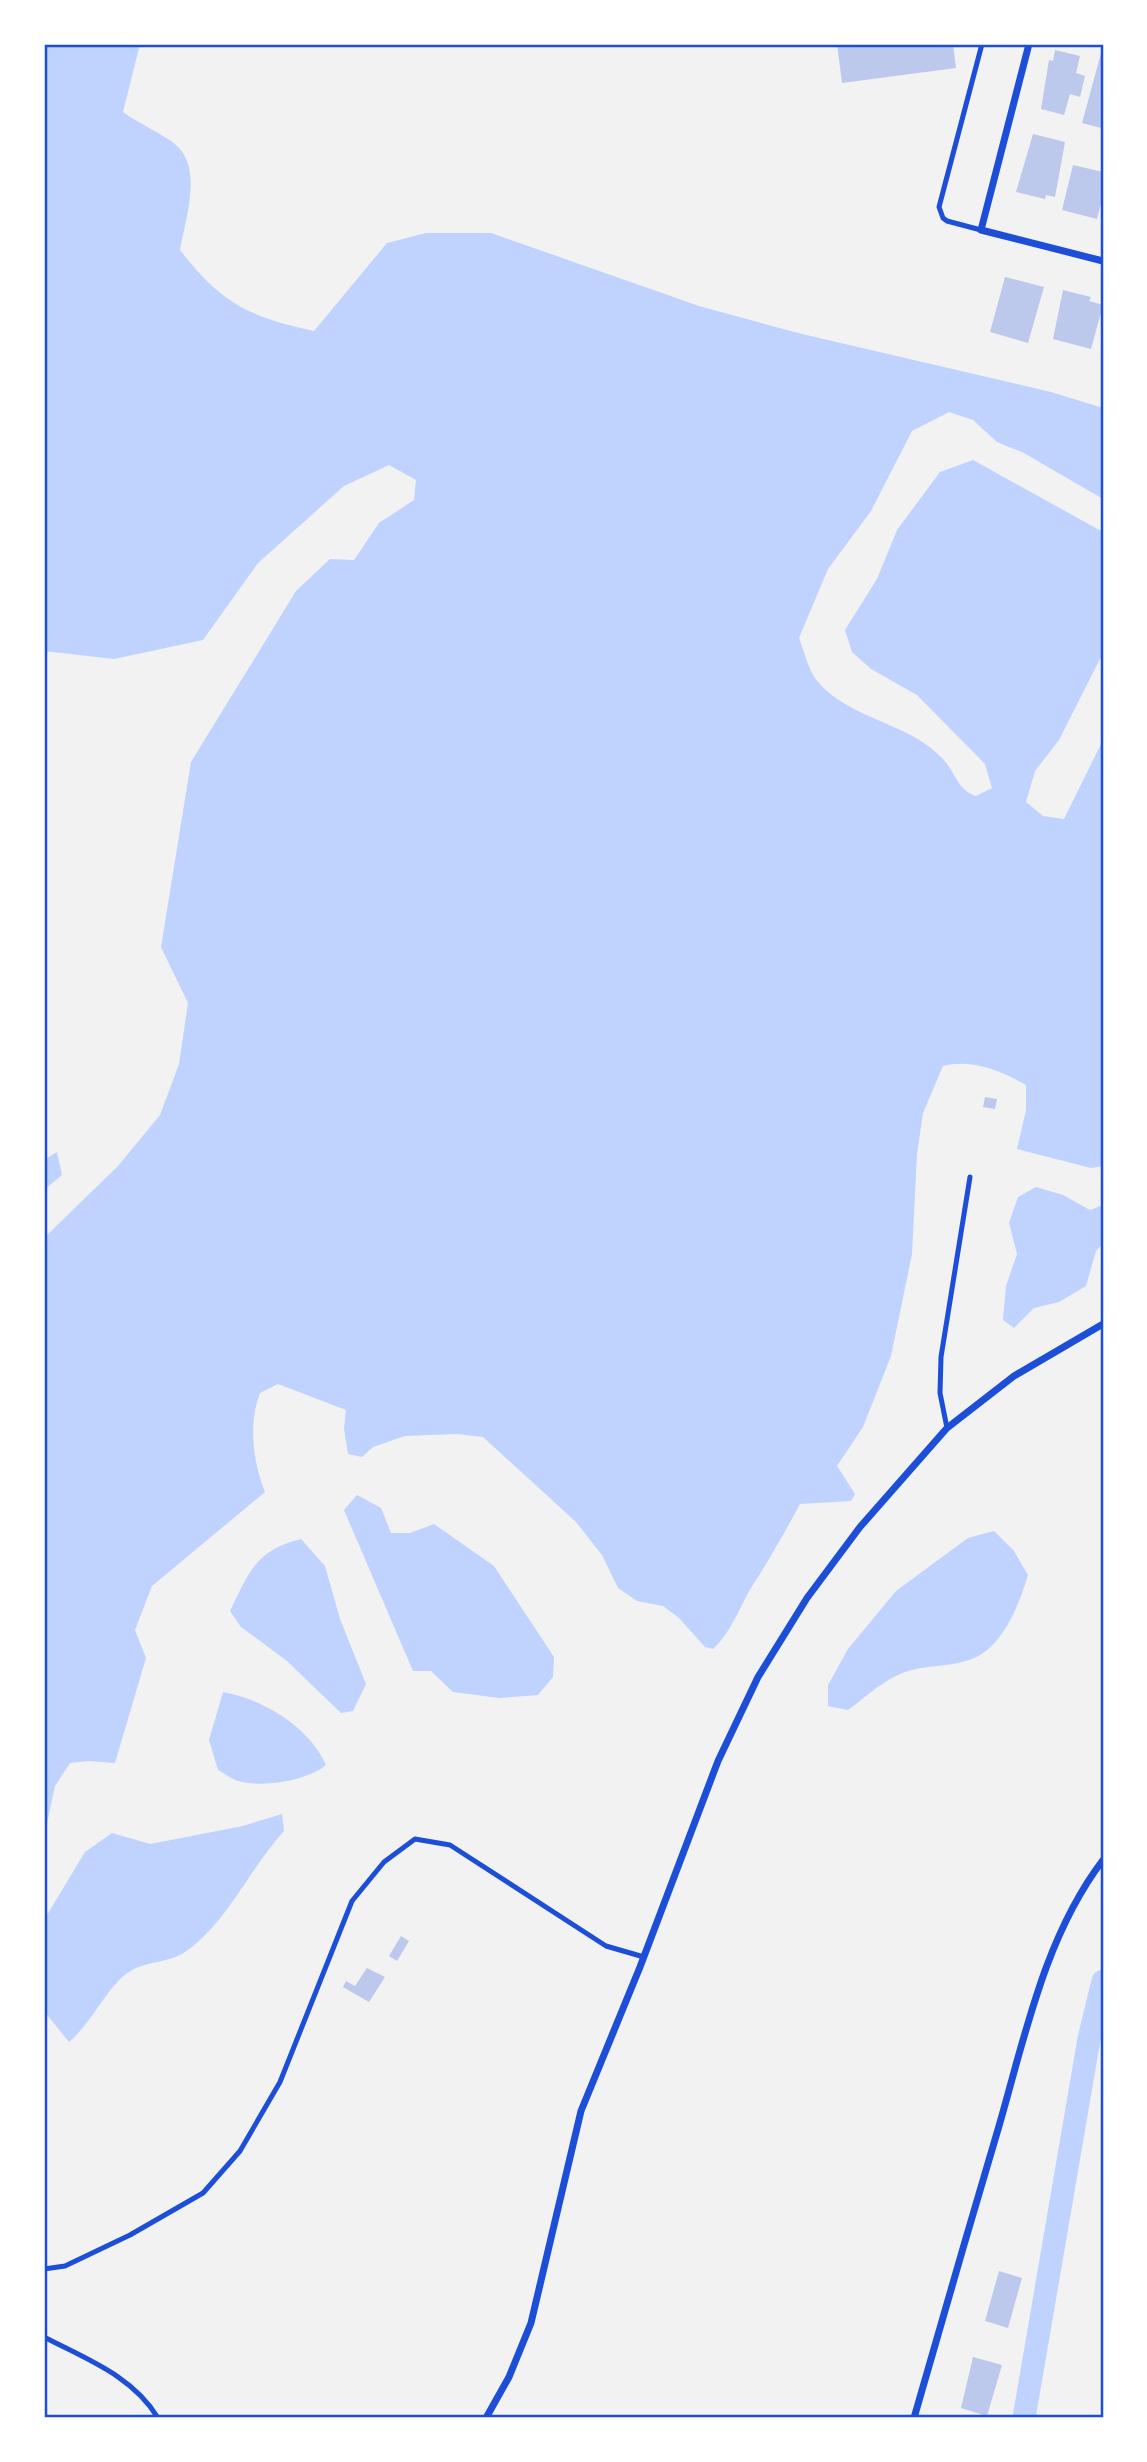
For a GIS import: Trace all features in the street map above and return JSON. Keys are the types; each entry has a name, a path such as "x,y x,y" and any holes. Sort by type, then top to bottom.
{"street":[{"path":"1029,44 981,230 1103,261"},
{"path":"486,2418 509,2377 531,2323 581,2111 644,1957 718,1761 758,1677 807,1598 852,1537 947,1428 1014,1376 1103,1324"},
{"path":"914,2418 1019,2056 1058,1936 1079,1893 1103,1860"}],"lane":[{"path":"981,230 943,218 939,207 982,44"},
{"path":"947,1428 940,1393 942,1357 970,1177"},
{"path":"44,2269 65,2266 130,2235 203,2193 240,2151 280,2082 352,1901 384,1862 415,1839 450,1845 606,1946 644,1957"},
{"path":"44,2337 113,2373 138,2390 158,2418"}],"water":[{"path":"44,44 140,44 123,112 175,144 186,158 191,183 180,250 223,295 271,320 314,331 387,243 426,233 491,233 699,306 802,334 1051,392 1103,408 1103,499 1022,452 997,442 973,420 949,412 912,431 871,511 828,569 799,638 815,678 831,695 928,746 947,763 964,789 976,796 992,788 985,764 917,695 871,669 852,652 845,630 877,579 897,530 940,472 973,460 1103,532 1103,653 1059,740 1035,771 1026,802 1043,816 1064,819 1103,740 1103,1166 1091,1168 1017,1149 1026,1110 1026,1085 985,1067 964,1064 943,1066 923,1113 917,1154 912,1254 891,1356 863,1427 837,1466 855,1494 851,1501 800,1504 731,1625 713,1649 705,1647 679,1618 663,1606 637,1601 618,1588 602,1555 576,1522 483,1437 457,1434 405,1436 373,1447 362,1457 348,1454 344,1429 346,1410 278,1384 260,1393 253,1430 257,1468 265,1492 152,1586 135,1630 146,1658 115,1763 70,1763 55,1786 44,1837 44,1238 118,1166 160,1115 179,1064 188,1003 161,947 191,762 296,591 330,559 354,560 379,523 414,500 416,480 389,465 344,486 258,563 203,640 114,659 44,651"},
{"path":"57,1152 62,1175 44,1190 44,1160"},
{"path":"1036,1187 1063,1195 1090,1210 1103,1205 1103,1243 1096,1251 1086,1286 1059,1302 1034,1308 1014,1328 1003,1320 1006,1286 1017,1254 1009,1223 1018,1197"},
{"path":"357,1495 381,1508 391,1533 410,1533 434,1524 494,1566 554,1657 553,1677 538,1695 499,1698 453,1692 431,1671 413,1671 344,1510"},
{"path":"994,1531 1014,1551 1028,1575 1008,1625 991,1647 969,1660 905,1672 877,1687 848,1710 828,1706 828,1685 848,1649 896,1591 968,1538"},
{"path":"301,1539 325,1566 340,1619 366,1684 353,1711 341,1713 287,1661 241,1627 230,1611 256,1564 274,1549"},
{"path":"223,1692 253,1701 283,1716 308,1738 326,1765 296,1779 259,1784 238,1781 218,1770 209,1740"},
{"path":"282,1814 284,1831 214,1926 179,1956 135,1968 121,1978 69,2042 44,2007 44,1920 85,1852 112,1833 150,1844 243,1826"}],"building":[{"path":"837,44 953,44 956,68 842,83"},
{"path":"1055,50 1080,56 1076,73 1085,76 1080,97 1070,94 1064,115 1041,109 1049,60 1053,61"},
{"path":"1101,53 1103,54 1101,128 1082,123"},
{"path":"1033,134 1065,142 1055,197 1046,195 1045,199 1016,192"},
{"path":"1073,165 1103,172 1103,195 1097,219 1062,210"},
{"path":"1005,277 1044,287 1028,343 990,332"},
{"path":"1063,290 1091,297 1089,301 1103,305 1091,349 1053,339"},
{"path":"985,1097 997,1099 995,1109 983,1107"},
{"path":"401,1936 409,1941 397,1961 389,1956"},
{"path":"367,1968 385,1977 369,2002 343,1987 346,1981 355,1986"},
{"path":"999,2271 1022,2278 1008,2328 985,2321"},
{"path":"973,2357 1002,2365 987,2416 961,2408"}],"waterway":[{"path":"1024,2418 1089,2039 1103,1981"}]}
